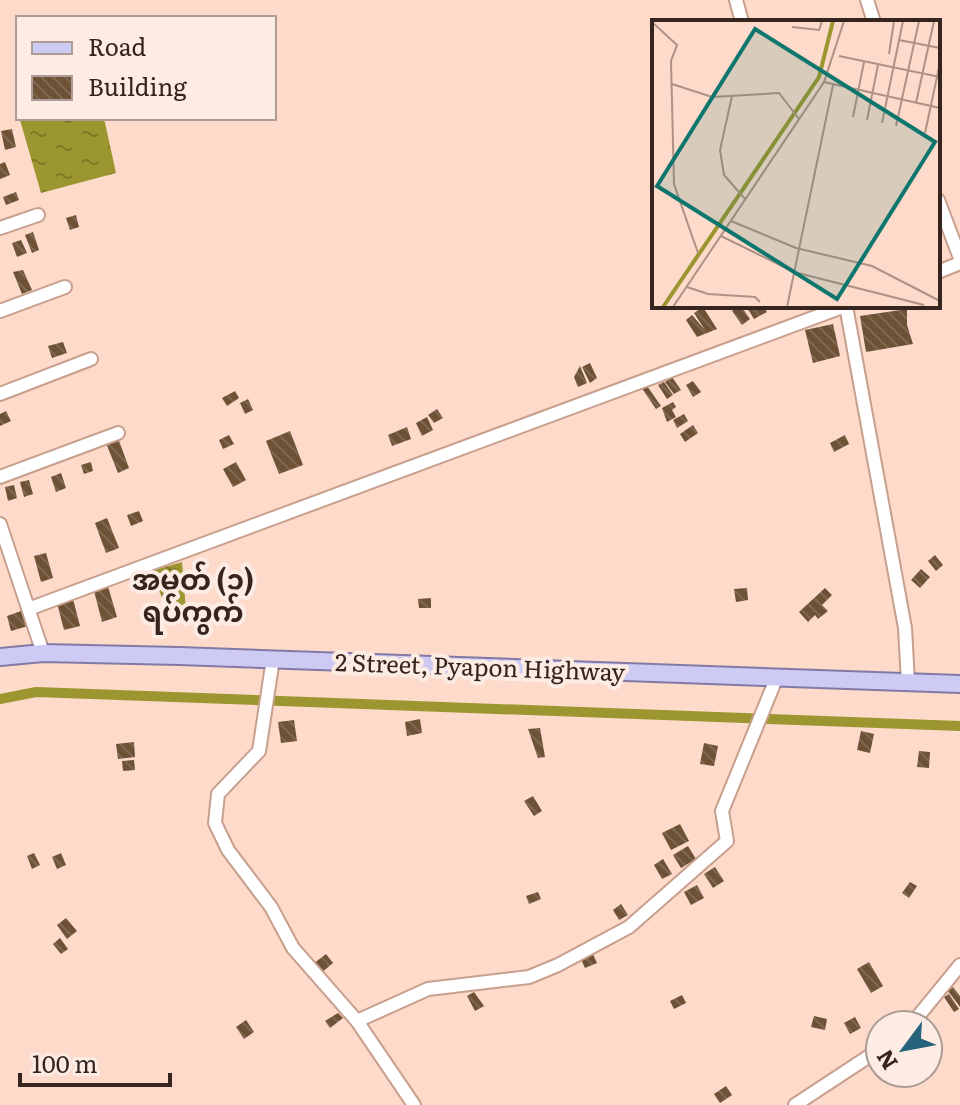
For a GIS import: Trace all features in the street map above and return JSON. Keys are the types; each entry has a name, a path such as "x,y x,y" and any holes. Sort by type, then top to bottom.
{"main road":[{"name":"2 Street, Pyapon Highway","path":"0,657 43,653 273,659 960,684"}],"street":[{"path":"736,0 741,20"},
{"path":"867,0 873,20"},
{"path":"940,206 960,261 940,271"},
{"path":"0,228 38,215"},
{"path":"0,311 65,287"},
{"path":"31,608 841,308"},
{"path":"846,308 905,628 908,682"},
{"path":"0,394 91,359"},
{"path":"0,477 118,433"},
{"path":"0,524 31,608 43,653"},
{"path":"273,659 259,751 218,794 215,823 228,850 271,907 293,948 357,1021 414,1105"},
{"path":"357,1021 428,989 529,977 629,927 727,841 722,811 776,679"},
{"path":"924,1009 960,965"},
{"path":"795,1105 864,1060"}],"water":[{"path":"20,120 104,120 116,173 41,193"},
{"path":"182,562 186,610 168,612 151,571"}],"building":[{"path":"12,129 16,147 5,150 1,131"},
{"path":"5,162 10,175 0,179 0,164"},
{"path":"16,192 19,200 6,205 3,197"},
{"path":"76,215 79,227 70,230 66,218"},
{"path":"33,232 39,250 32,253 25,235"},
{"path":"21,240 27,253 17,257 12,243"},
{"path":"23,270 32,290 22,294 13,272"},
{"path":"704,308 717,329 697,337 686,320 692,315 705,330 694,313"},
{"path":"742,308 750,319 742,325 732,311"},
{"path":"747,308 765,308 767,312 754,319"},
{"path":"907,309 907,325 913,344 866,352 860,316"},
{"path":"833,324 840,356 813,363 805,330"},
{"path":"63,342 67,353 52,358 48,346"},
{"path":"590,363 597,378 590,383 582,367"},
{"path":"580,366 587,383 578,387 574,377"},
{"path":"672,377 681,390 674,394 665,382"},
{"path":"693,381 701,392 693,397 686,385"},
{"path":"664,382 673,395 667,399 658,385"},
{"path":"645,383 661,406 656,409 641,387"},
{"path":"235,391 239,398 227,406 222,398"},
{"path":"248,399 253,410 245,414 240,403"},
{"path":"673,402 676,407 672,410 676,417 667,422 662,408"},
{"path":"437,409 443,418 434,423 428,415"},
{"path":"6,411 11,421 0,426 0,414"},
{"path":"684,414 688,421 677,428 673,420"},
{"path":"427,417 433,430 422,436 416,423"},
{"path":"693,425 698,433 685,442 680,434"},
{"path":"407,427 411,439 392,446 388,435"},
{"path":"290,431 303,465 279,474 266,441"},
{"path":"229,435 234,444 223,449 219,440"},
{"path":"845,435 849,444 834,452 830,443"},
{"path":"118,438 129,468 118,473 106,443"},
{"path":"91,462 93,471 84,474 81,465"},
{"path":"236,462 246,480 233,487 223,469"},
{"path":"61,473 66,488 56,492 51,477"},
{"path":"29,480 33,494 24,497 20,482"},
{"path":"14,485 17,498 8,501 5,487"},
{"path":"139,511 143,521 131,526 127,515"},
{"path":"107,518 119,548 106,553 95,523"},
{"path":"46,553 53,578 41,582 34,556"},
{"path":"935,555 943,565 936,571 928,561"},
{"path":"921,569 930,577 920,588 911,580"},
{"path":"107,583 117,617 102,622 93,587"},
{"path":"747,588 748,600 736,602 734,589"},
{"path":"825,588 832,595 822,605 828,611 818,619 815,615 808,622 799,612"},
{"path":"431,598 431,608 419,608 418,599"},
{"path":"73,599 80,626 64,630 57,603"},
{"path":"24,610 28,626 11,631 7,616"},
{"path":"420,719 422,733 407,736 405,722"},
{"path":"294,720 297,741 281,743 278,722"},
{"path":"540,728 545,757 538,758 528,729"},
{"path":"861,731 874,734 870,753 857,750"},
{"path":"134,742 135,757 118,759 116,744"},
{"path":"704,743 718,746 714,766 700,764"},
{"path":"919,751 930,752 929,768 917,767"},
{"path":"134,760 135,770 123,771 122,761"},
{"path":"533,796 542,811 534,816 524,801"},
{"path":"680,824 689,841 671,850 662,833"},
{"path":"688,846 696,859 681,868 673,855"},
{"path":"34,853 40,865 32,869 27,856"},
{"path":"61,853 66,865 57,869 52,857"},
{"path":"663,859 672,874 662,879 654,865"},
{"path":"715,867 724,881 713,888 704,874"},
{"path":"910,882 917,886 909,898 902,893"},
{"path":"697,885 704,898 691,905 684,892"},
{"path":"538,892 541,899 529,904 526,896"},
{"path":"621,904 628,915 619,920 613,910"},
{"path":"66,918 77,931 67,939 57,925"},
{"path":"60,938 68,949 61,954 53,944"},
{"path":"591,950 597,963 585,968 579,955"},
{"path":"326,954 333,963 320,974 313,964"},
{"path":"869,962 883,986 871,993 857,969"},
{"path":"953,987 960,996 960,1007 948,991"},
{"path":"474,992 484,1006 475,1011 467,996"},
{"path":"949,994 959,1009 954,1012 944,997"},
{"path":"682,995 686,1003 674,1009 670,1001"},
{"path":"338,1013 343,1018 330,1028 325,1021"},
{"path":"814,1016 827,1019 825,1030 811,1027"},
{"path":"855,1017 861,1028 850,1034 844,1023"},
{"path":"246,1020 254,1032 244,1039 236,1027"},
{"path":"726,1086 732,1095 720,1103 714,1094"}],"waterway":[{"path":"0,699 36,692 960,726"}],"district":[{"name":"အမှတ် (၁) ရပ်ကွက်","path":"193,596"}]}
